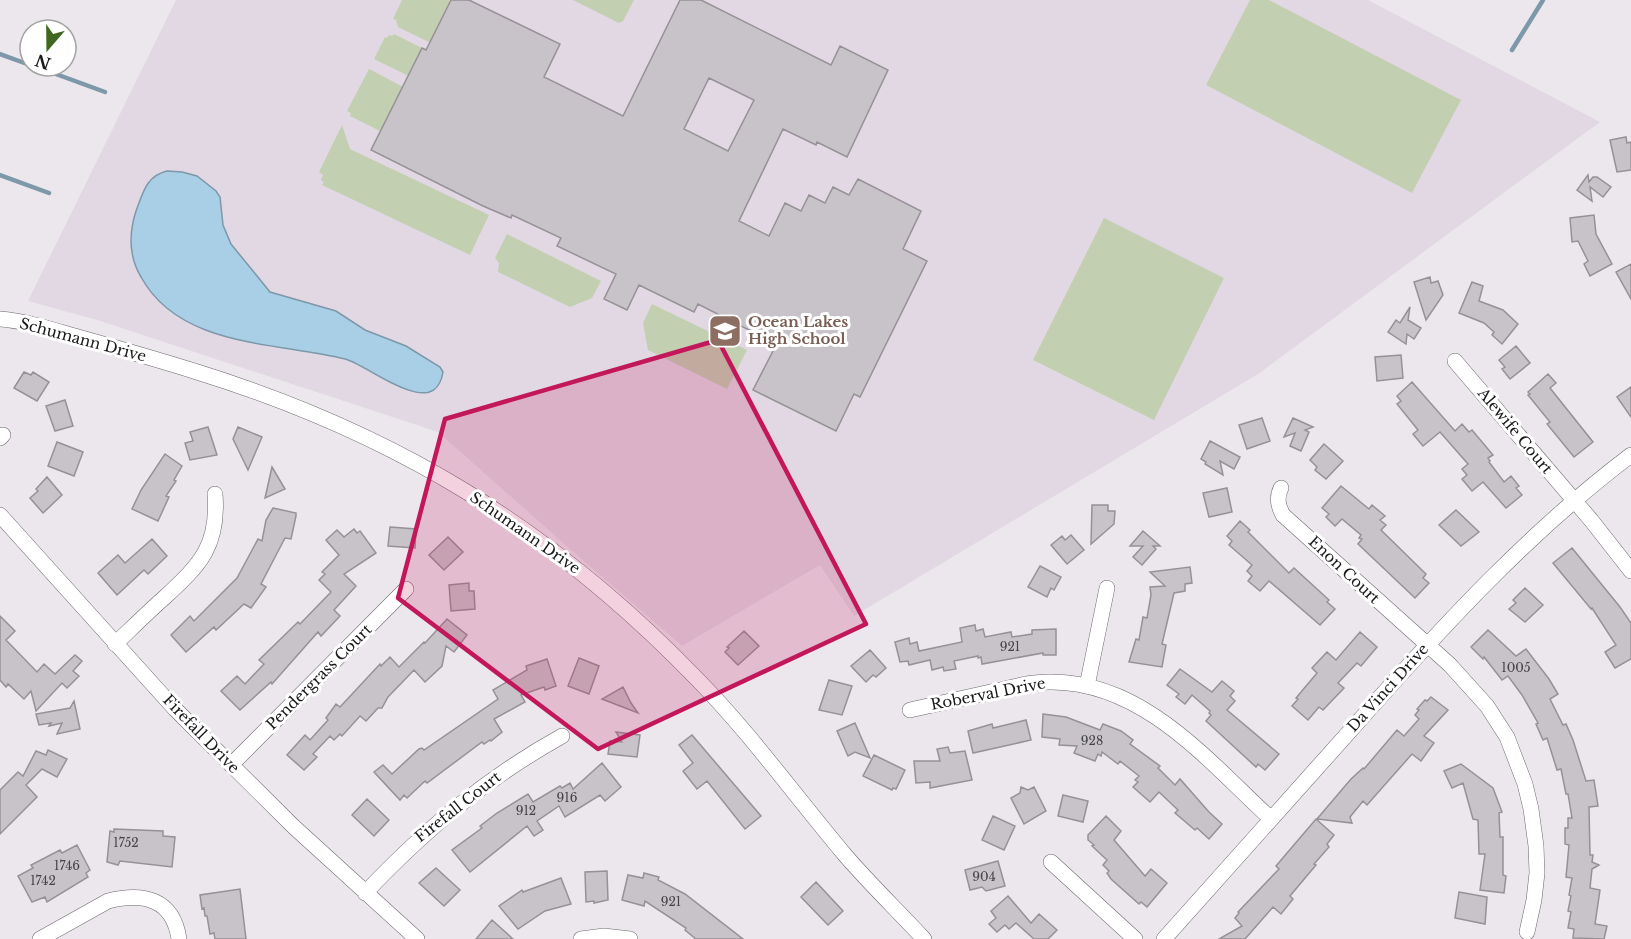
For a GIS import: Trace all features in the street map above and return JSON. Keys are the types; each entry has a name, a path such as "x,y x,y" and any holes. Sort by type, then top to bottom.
{"street":[{"name":"Schumann Drive","path":"0,319 35,326 162,361 287,402 382,444 445,477 496,509 568,561 627,610 671,652 743,730 847,857 924,939"},
{"name":"Alewife Court","path":"1455,361 1574,500 1631,571"},
{"name":"Da Vinci Drive","path":"1164,939 1426,645 1507,562 1574,500 1631,455"},
{"name":"Enon Court","path":"1281,488 1278,498 1283,515 1450,665 1477,693 1507,737 1515,754 1531,809 1536,846 1537,873 1527,932"},
{"path":"115,644 186,578 203,557 214,527 215,494"},
{"name":"Firefall Drive","path":"0,515 115,644 231,765 301,834 417,939"},
{"path":"1087,686 1107,588"},
{"name":"Pendergrass Court","path":"231,765 406,589"},
{"name":"Roberval Drive","path":"910,710 1031,683 1052,681 1087,686 1134,704 1158,718 1271,819"},
{"name":"Firefall Court","path":"365,893 406,849 462,801 522,759 562,736"},
{"path":"1051,862 1135,939"},
{"path":"40,939 108,902 121,898 141,897 153,900 172,916 179,939"},
{"path":"581,939 604,936 630,939"}],"highlighted area":[{"path":"718,340 866,624 598,749 398,598 445,419"}],"shaded area":[{"name":"Ocean Lakes High School","path":"176,0 1368,0 1600,122 1258,374 854,616 820,565 682,646 438,432 97,320 28,301"}],"green space":[{"path":"402,0 448,0 457,4 437,46 398,27 396,20 393,19"},
{"path":"573,0 634,0 623,21 619,23"},
{"path":"1250,0 1269,0 1461,100 1412,193 1206,85"},
{"path":"394,34 430,52 417,80 374,59 385,37"},
{"path":"369,69 407,89 388,135 350,116 351,113 347,111"},
{"path":"342,125 350,149 489,215 470,255 322,185 323,175 319,172"},
{"path":"1104,218 1224,278 1154,420 1033,360"},
{"path":"507,234 601,281 592,298 570,307 498,272 499,263 495,258"},
{"path":"652,304 747,350 727,389 648,350 643,323"}],"water":[{"path":"167,171 197,176 216,191 220,197 223,225 231,244 270,292 336,311 365,330 406,346 440,367 443,372 437,386 428,392 415,392 400,387 345,359 232,338 205,330 180,317 158,300 137,269 132,253 131,236 136,211 146,186 154,177"}],"building":[{"path":"451,0 469,0 560,44 544,77 623,116 680,0 701,0 831,65 840,46 888,70 847,157 783,129 739,221 769,236 785,203 801,211 809,195 825,203 833,187 849,195 858,179 921,211 903,249 927,261 860,397 854,394 836,431 753,390 775,347 749,335 751,331 698,304 694,312 639,285 627,310 604,299 616,274 557,246 561,238 512,215 511,218 483,206 371,150 422,48 426,50","holes":["709,78 754,100 728,151 684,129"]},
{"path":"1626,137 1627,143 1631,142 1631,170 1617,172 1610,140"},
{"path":"1588,175 1589,182 1593,177 1597,177 1611,187 1603,197 1590,187 1592,201 1577,190"},
{"path":"1594,215 1596,234 1612,264 1590,276 1584,264 1588,261 1578,241 1572,242 1570,218"},
{"path":"1631,264 1631,299 1616,272"},
{"path":"1430,277 1431,283 1438,281 1443,295 1426,320 1414,282"},
{"path":"1472,282 1483,286 1479,301 1503,310 1518,324 1502,344 1484,323 1459,313"},
{"path":"1410,307 1408,320 1421,328 1414,339 1407,334 1406,344 1388,332 1396,320 1400,323"},
{"path":"1516,346 1530,363 1510,379 1502,369 1505,367 1499,360"},
{"path":"1401,355 1403,378 1377,381 1375,357"},
{"path":"24,372 31,375 33,372 49,382 37,401 14,388"},
{"path":"1548,374 1556,383 1550,388 1593,442 1574,457 1547,424 1550,422 1528,395 1530,394 1528,392"},
{"path":"1412,382 1455,431 1462,424 1469,432 1472,430 1493,455 1488,458 1489,462 1504,482 1511,476 1519,486 1516,488 1522,495 1506,508 1483,482 1472,491 1462,479 1467,475 1462,469 1468,464 1440,432 1423,446 1413,434 1418,430 1397,404 1401,401 1397,396"},
{"path":"1631,387 1631,417 1617,397"},
{"path":"65,400 73,426 55,431 46,406"},
{"path":"1262,418 1270,441 1247,449 1239,425"},
{"path":"1293,418 1313,427 1305,430 1309,432 1301,451 1290,446 1295,433 1284,437"},
{"path":"208,427 217,455 190,460 185,443 193,441 190,432"},
{"path":"238,427 262,437 248,470 233,439"},
{"path":"1210,441 1240,457 1234,469 1220,461 1223,475 1205,464 1206,462 1201,459"},
{"path":"57,442 83,452 74,476 48,466"},
{"path":"1324,444 1343,461 1326,479 1315,470 1317,467 1310,460"},
{"path":"165,454 182,466 166,496 169,497 158,521 132,509 141,490"},
{"path":"272,467 285,489 265,498"},
{"path":"47,477 62,495 43,513 30,498 38,491 36,489"},
{"path":"1341,486 1369,509 1372,505 1385,516 1380,520 1386,525 1381,530 1426,574 1423,578 1429,583 1415,598 1358,544 1362,539 1359,538 1361,535 1342,519 1335,526 1326,517 1329,514 1322,508"},
{"path":"1227,488 1232,512 1209,517 1203,493"},
{"path":"1092,505 1108,505 1108,511 1115,511 1114,524 1091,544"},
{"path":"273,508 296,513 296,516 291,539 285,538 261,584 266,587 251,608 244,604 216,630 214,627 186,652 171,635 190,616 194,621 237,578 258,539 262,541 266,520"},
{"path":"1456,510 1479,532 1461,546 1439,525"},
{"path":"1240,521 1289,573 1294,568 1329,600 1327,602 1335,609 1320,625 1269,581 1260,591 1248,581 1252,576 1247,571 1252,565 1229,545 1232,541 1227,536"},
{"path":"390,527 416,529 415,548 388,546"},
{"path":"354,529 357,533 360,531 376,553 344,574 356,586 334,610 340,616 321,636 318,632 272,684 271,682 240,710 221,691 237,676 245,684 264,664 259,660 298,622 300,624 331,592 319,580 325,574 322,572 339,555 326,540 337,530 344,537"},
{"path":"1143,531 1160,546 1153,546 1156,549 1142,565 1133,557 1143,546 1130,546"},
{"path":"1071,535 1084,550 1067,564 1051,545 1062,536 1065,540"},
{"path":"448,537 463,552 444,570 429,555"},
{"path":"152,539 167,556 148,574 144,570 117,595 98,573 118,555 125,563"},
{"path":"1572,548 1631,623 1631,659 1615,668 1605,652 1616,645 1592,608 1553,563"},
{"path":"1040,566 1061,577 1054,590 1051,588 1047,597 1028,587"},
{"path":"1190,567 1192,583 1185,584 1185,591 1174,593 1162,644 1166,645 1162,667 1129,662 1136,639 1139,640 1143,617 1147,618 1150,587 1165,586 1150,572"},
{"path":"469,583 469,591 474,591 475,609 451,611 449,585"},
{"path":"1525,588 1543,605 1525,622 1509,609 1516,603 1513,600"},
{"path":"0,616 15,631 6,640 37,672 44,664 55,674 75,655 82,661 73,671 79,676 67,688 62,683 36,711 31,691 24,699 8,684 6,687 0,680"},
{"path":"447,619 467,635 454,652 446,646 442,666 425,682 414,670 388,697 382,708 378,708 366,721 360,716 342,736 340,734 334,740 330,736 313,754 317,757 304,770 287,755 305,735 310,740 328,720 326,718 336,704 340,707 380,664 381,666 390,657 399,667"},
{"path":"975,625 976,631 983,629 985,637 1011,632 1012,637 1032,634 1032,630 1056,629 1056,655 1043,655 1043,653 982,664 981,657 978,658 978,656 954,661 956,669 944,671 943,667 932,670 930,660 909,665 908,661 900,662 895,642 909,638 910,644 917,642 919,651 962,642 960,628"},
{"path":"1488,630 1516,656 1526,649 1549,679 1558,694 1550,699 1563,725 1566,724 1586,781 1594,780 1598,806 1589,807 1590,855 1593,855 1592,862 1599,865 1592,869 1590,888 1600,890 1595,924 1607,926 1604,939 1573,938 1574,929 1568,928 1572,878 1566,877 1569,845 1565,844 1565,828 1568,828 1568,818 1572,818 1568,794 1566,794 1561,769 1557,770 1547,738 1543,740 1536,724 1538,723 1522,695 1508,676 1502,680 1484,657 1483,659 1471,647"},
{"path":"744,631 759,646 738,665 725,652 729,648 727,647"},
{"path":"1360,632 1377,647 1361,666 1357,663 1338,683 1344,688 1323,710 1319,707 1308,720 1292,706 1317,673 1312,668 1327,652 1336,660"},
{"path":"870,650 886,668 866,682 851,666"},
{"path":"579,658 599,666 589,694 568,686"},
{"path":"547,659 556,686 545,690 544,687 521,695 525,702 494,719 502,732 491,741 484,744 482,742 427,783 425,781 407,798 404,795 400,800 374,772 383,765 392,774 419,749 424,750 498,699 493,690 527,670 526,666"},
{"path":"1180,669 1212,692 1222,681 1234,691 1230,696 1235,701 1227,710 1279,754 1265,770 1258,764 1256,767 1206,721 1211,715 1210,711 1192,695 1185,704 1176,697 1179,694 1167,685"},
{"path":"829,680 852,686 842,715 819,710"},
{"path":"623,687 631,703 638,713 602,699"},
{"path":"1431,697 1448,710 1424,736 1434,743 1421,761 1412,754 1367,805 1363,801 1350,817 1352,823 1317,819 1397,730 1404,736 1419,719 1415,715 1419,710 1417,709"},
{"path":"74,701 80,729 57,734 62,723 49,726 51,723 39,725 36,714 70,708"},
{"path":"1043,714 1066,717 1100,730 1103,724 1121,731 1133,740 1130,744 1160,766 1158,768 1175,785 1180,779 1222,824 1209,839 1175,813 1178,810 1159,792 1150,802 1133,787 1138,782 1135,780 1139,776 1120,761 1118,764 1102,752 1101,756 1098,754 1095,761 1074,753 1077,746 1059,745 1060,739 1042,737"},
{"path":"1026,720 1031,740 973,753 968,731 992,724 993,728"},
{"path":"855,723 870,758 855,752 848,756 837,731"},
{"path":"616,732 640,735 637,757 608,754 610,741 622,742"},
{"path":"692,735 761,816 745,829 707,781 697,789 683,771 693,763 679,745"},
{"path":"948,747 950,753 965,751 972,780 930,788 930,782 916,783 914,761 940,761 937,749"},
{"path":"48,750 67,759 57,777 42,769 26,785 37,797 0,834 0,790 18,772 23,776 36,751 46,755"},
{"path":"874,755 905,770 896,789 892,790 863,776"},
{"path":"602,763 621,787 605,801 600,795 565,817 559,806 537,821 543,830 534,836 527,826 470,872 452,850 482,828 480,826 497,813 528,794 533,802 560,786 562,788 570,783 573,789"},
{"path":"1461,764 1493,788 1502,812 1499,813 1500,837 1503,837 1503,875 1506,876 1504,893 1480,890 1485,854 1479,854 1478,820 1473,819 1463,783 1452,788 1444,771"},
{"path":"1021,787 1028,790 1034,787 1046,811 1024,824 1011,798 1020,793"},
{"path":"1063,795 1088,801 1083,822 1058,816"},
{"path":"367,799 389,820 374,836 352,815"},
{"path":"993,816 1015,826 1004,850 982,840"},
{"path":"1106,816 1121,831 1114,840 1145,876 1151,869 1167,883 1147,907 1141,902 1139,904 1111,879 1107,873 1109,871 1103,865 1107,860 1088,840 1088,835"},
{"path":"1316,819 1334,835 1327,844 1329,847 1290,896 1293,899 1281,914 1273,907 1245,939 1219,939 1242,926 1235,918 1238,912 1279,869 1276,866"},
{"path":"114,829 163,831 163,836 175,837 172,867 120,861 118,865 107,862 110,831 114,832"},
{"path":"77,845 90,870 86,873 88,877 47,902 45,897 32,902 18,876 33,868 31,865 60,850 62,853"},
{"path":"998,861 1005,886 986,891 982,887 970,890 965,870"},
{"path":"436,868 460,890 444,906 419,883"},
{"path":"607,871 608,900 586,902 585,872"},
{"path":"644,873 659,877 658,880 685,894 743,939 696,939 685,930 686,928 645,901 644,906 622,900 628,875 643,878"},
{"path":"561,878 571,904 545,911 518,929 499,906 522,890 523,892"},
{"path":"816,882 843,911 828,925 801,897"},
{"path":"240,889 246,939 215,939 214,933 210,934 200,895"},
{"path":"1459,892 1487,897 1485,924 1455,918"},
{"path":"1008,896 1031,923 1039,914 1057,930 1048,939 1034,939 1016,923 1009,929 1005,925 997,932 989,924 996,918 991,911"},
{"path":"492,920 513,939 476,939"}],"waterway":[{"path":"1512,50 1543,0"},
{"path":"0,54 18,61"},
{"path":"67,78 105,92"},
{"path":"0,175 49,193"}],"place":[{"name":"Ocean Lakes High School","path":"725,331"}]}
